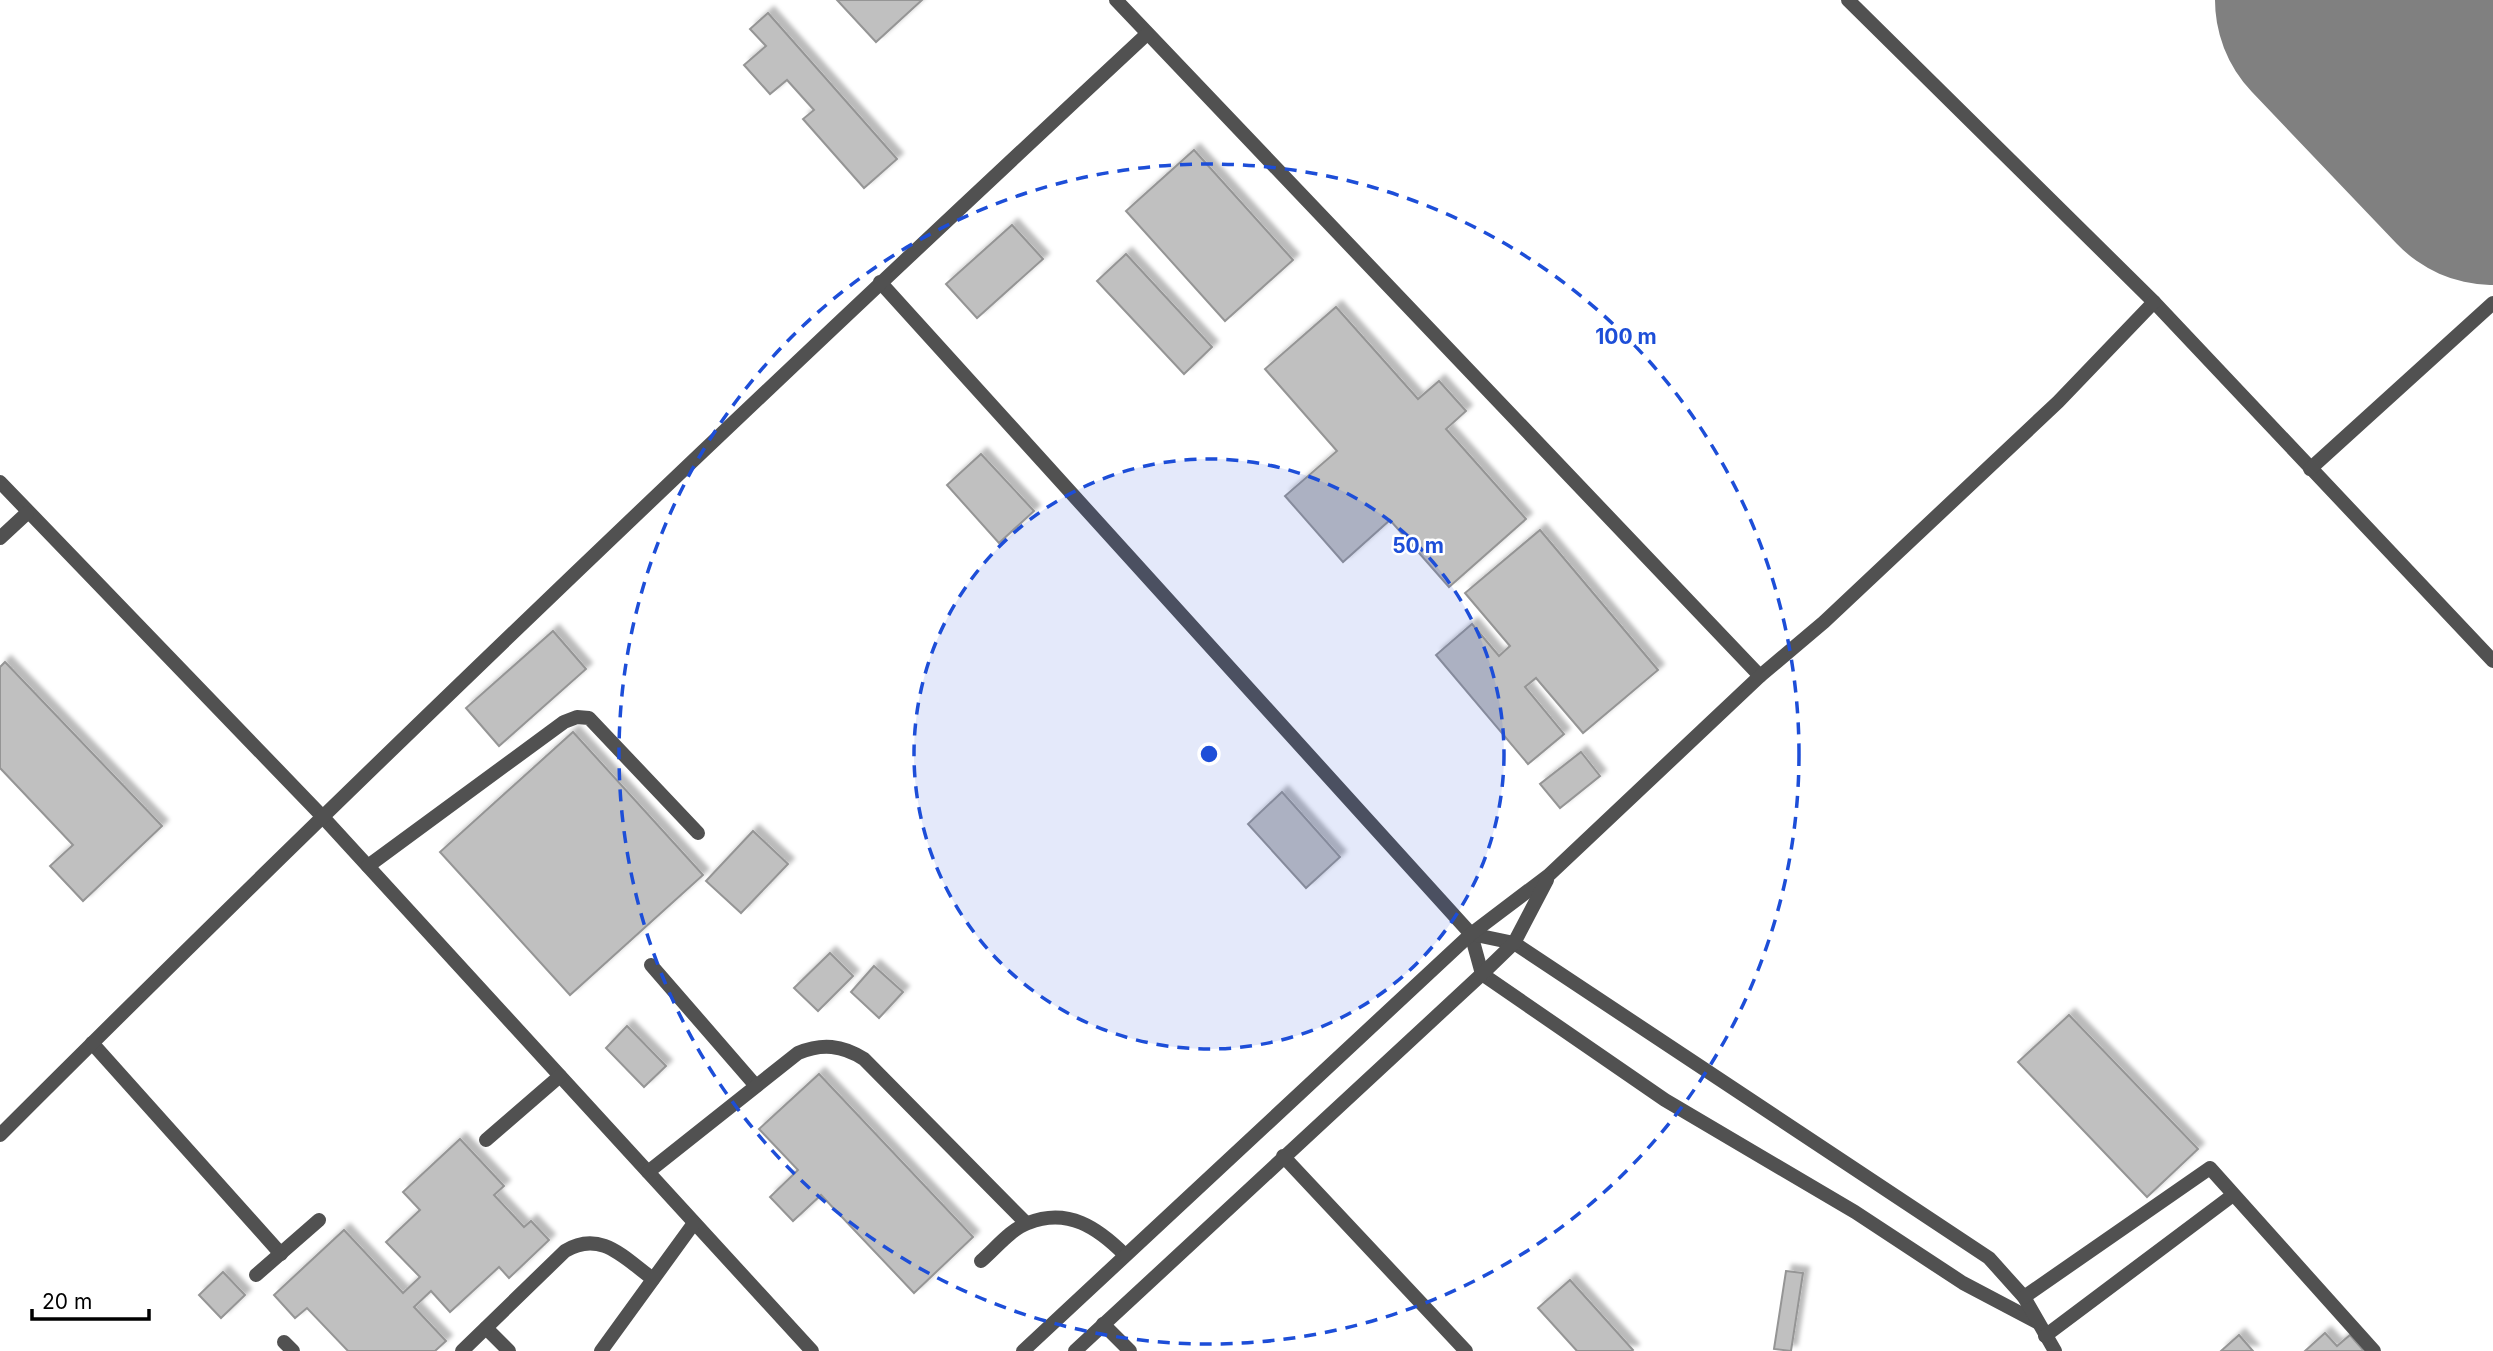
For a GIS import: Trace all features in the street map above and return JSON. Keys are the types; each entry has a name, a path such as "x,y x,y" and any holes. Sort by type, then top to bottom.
{"lane":[{"path":"1116,0 1760,676"},
{"path":"1848,0 2154,302 2493,662"},
{"path":"0,1135 321,815 880,282 1147,34"},
{"path":"880,282 1471,933 1482,974 1665,1100 1855,1212 1963,1283 2037,1322"},
{"path":"1023,1351 1471,933 1549,875 1760,676 1824,622 2058,401 2154,302"},
{"path":"2310,469 2493,303"},
{"path":"0,482 321,815 812,1351"},
{"path":"0,538 27,513"},
{"path":"368,866 564,722 577,717 589,718 698,833"},
{"path":"1075,1351 1514,943 1549,875"},
{"path":"1471,933 1514,943 1989,1258 2024,1297 2055,1351"},
{"path":"651,965 756,1086"},
{"path":"92,1043 281,1254"},
{"path":"648,1172 798,1053 815,1046 849,1049 864,1059 1026,1223"},
{"path":"486,1140 560,1076"},
{"path":"1283,1156 1466,1351"},
{"path":"2024,1297 2210,1168 2374,1351"},
{"path":"2045,1336 2234,1195"},
{"path":"981,1261 1026,1223 1046,1218 1074,1220 1102,1232 1125,1255"},
{"path":"256,1275 319,1220"},
{"path":"601,1351 694,1223"},
{"path":"462,1351 565,1251 577,1244 589,1241 607,1246 653,1279"},
{"path":"1103,1324 1130,1351"},
{"path":"486,1328 509,1351"}],"building":[{"path":"837,0 922,0 876,42"},
{"path":"768,13 897,159 864,188 803,119 814,110 787,80 770,94 744,65 766,46 750,29"},
{"path":"1194,150 1293,260 1225,321 1126,211"},
{"path":"1012,225 1043,259 977,318 946,284"},
{"path":"1126,254 1212,347 1184,374 1097,281"},
{"path":"1336,307 1418,399 1439,381 1466,411 1446,429 1526,519 1449,587 1390,520 1343,562 1285,496 1337,451 1265,369"},
{"path":"981,454 1034,511 999,543 947,485"},
{"path":"1540,530 1658,670 1583,733 1536,678 1525,687 1564,734 1528,764 1436,655 1472,624 1499,656 1510,646 1465,593"},
{"path":"553,631 586,669 499,746 466,708"},
{"path":"5,662 162,826 83,901 50,866 73,845 0,768 0,667"},
{"path":"573,732 703,875 570,995 440,852"},
{"path":"1581,752 1600,776 1560,808 1540,784"},
{"path":"1282,792 1340,857 1306,888 1248,824"},
{"path":"753,831 788,864 741,913 706,881"},
{"path":"830,953 853,976 818,1011 794,988"},
{"path":"874,966 903,992 879,1018 851,992"},
{"path":"2069,1015 2198,1149 2147,1197 2018,1062"},
{"path":"627,1026 666,1066 644,1087 606,1048"},
{"path":"819,1074 973,1237 914,1293 821,1195 793,1221 770,1197 798,1170 759,1129"},
{"path":"460,1139 504,1186 494,1195 524,1227 531,1221 549,1240 509,1278 499,1267 450,1312 431,1291 414,1307 446,1341 435,1351 348,1351 307,1308 295,1318 274,1295 344,1230 403,1293 420,1277 386,1242 420,1210 403,1192"},
{"path":"1786,1271 1803,1273 1791,1351 1774,1349"},
{"path":"223,1272 245,1295 221,1318 199,1295"},
{"path":"1570,1280 1632,1351 1577,1351 1538,1308"},
{"path":"2325,1333 2337,1346 2350,1335 2364,1351 2305,1351"},
{"path":"2239,1335 2253,1351 2221,1351"}],"taxiway":[{"path":"2354,0 2389,16 2421,24 2493,22"}],"runway":[{"path":"2348,0 2493,152"}]}
